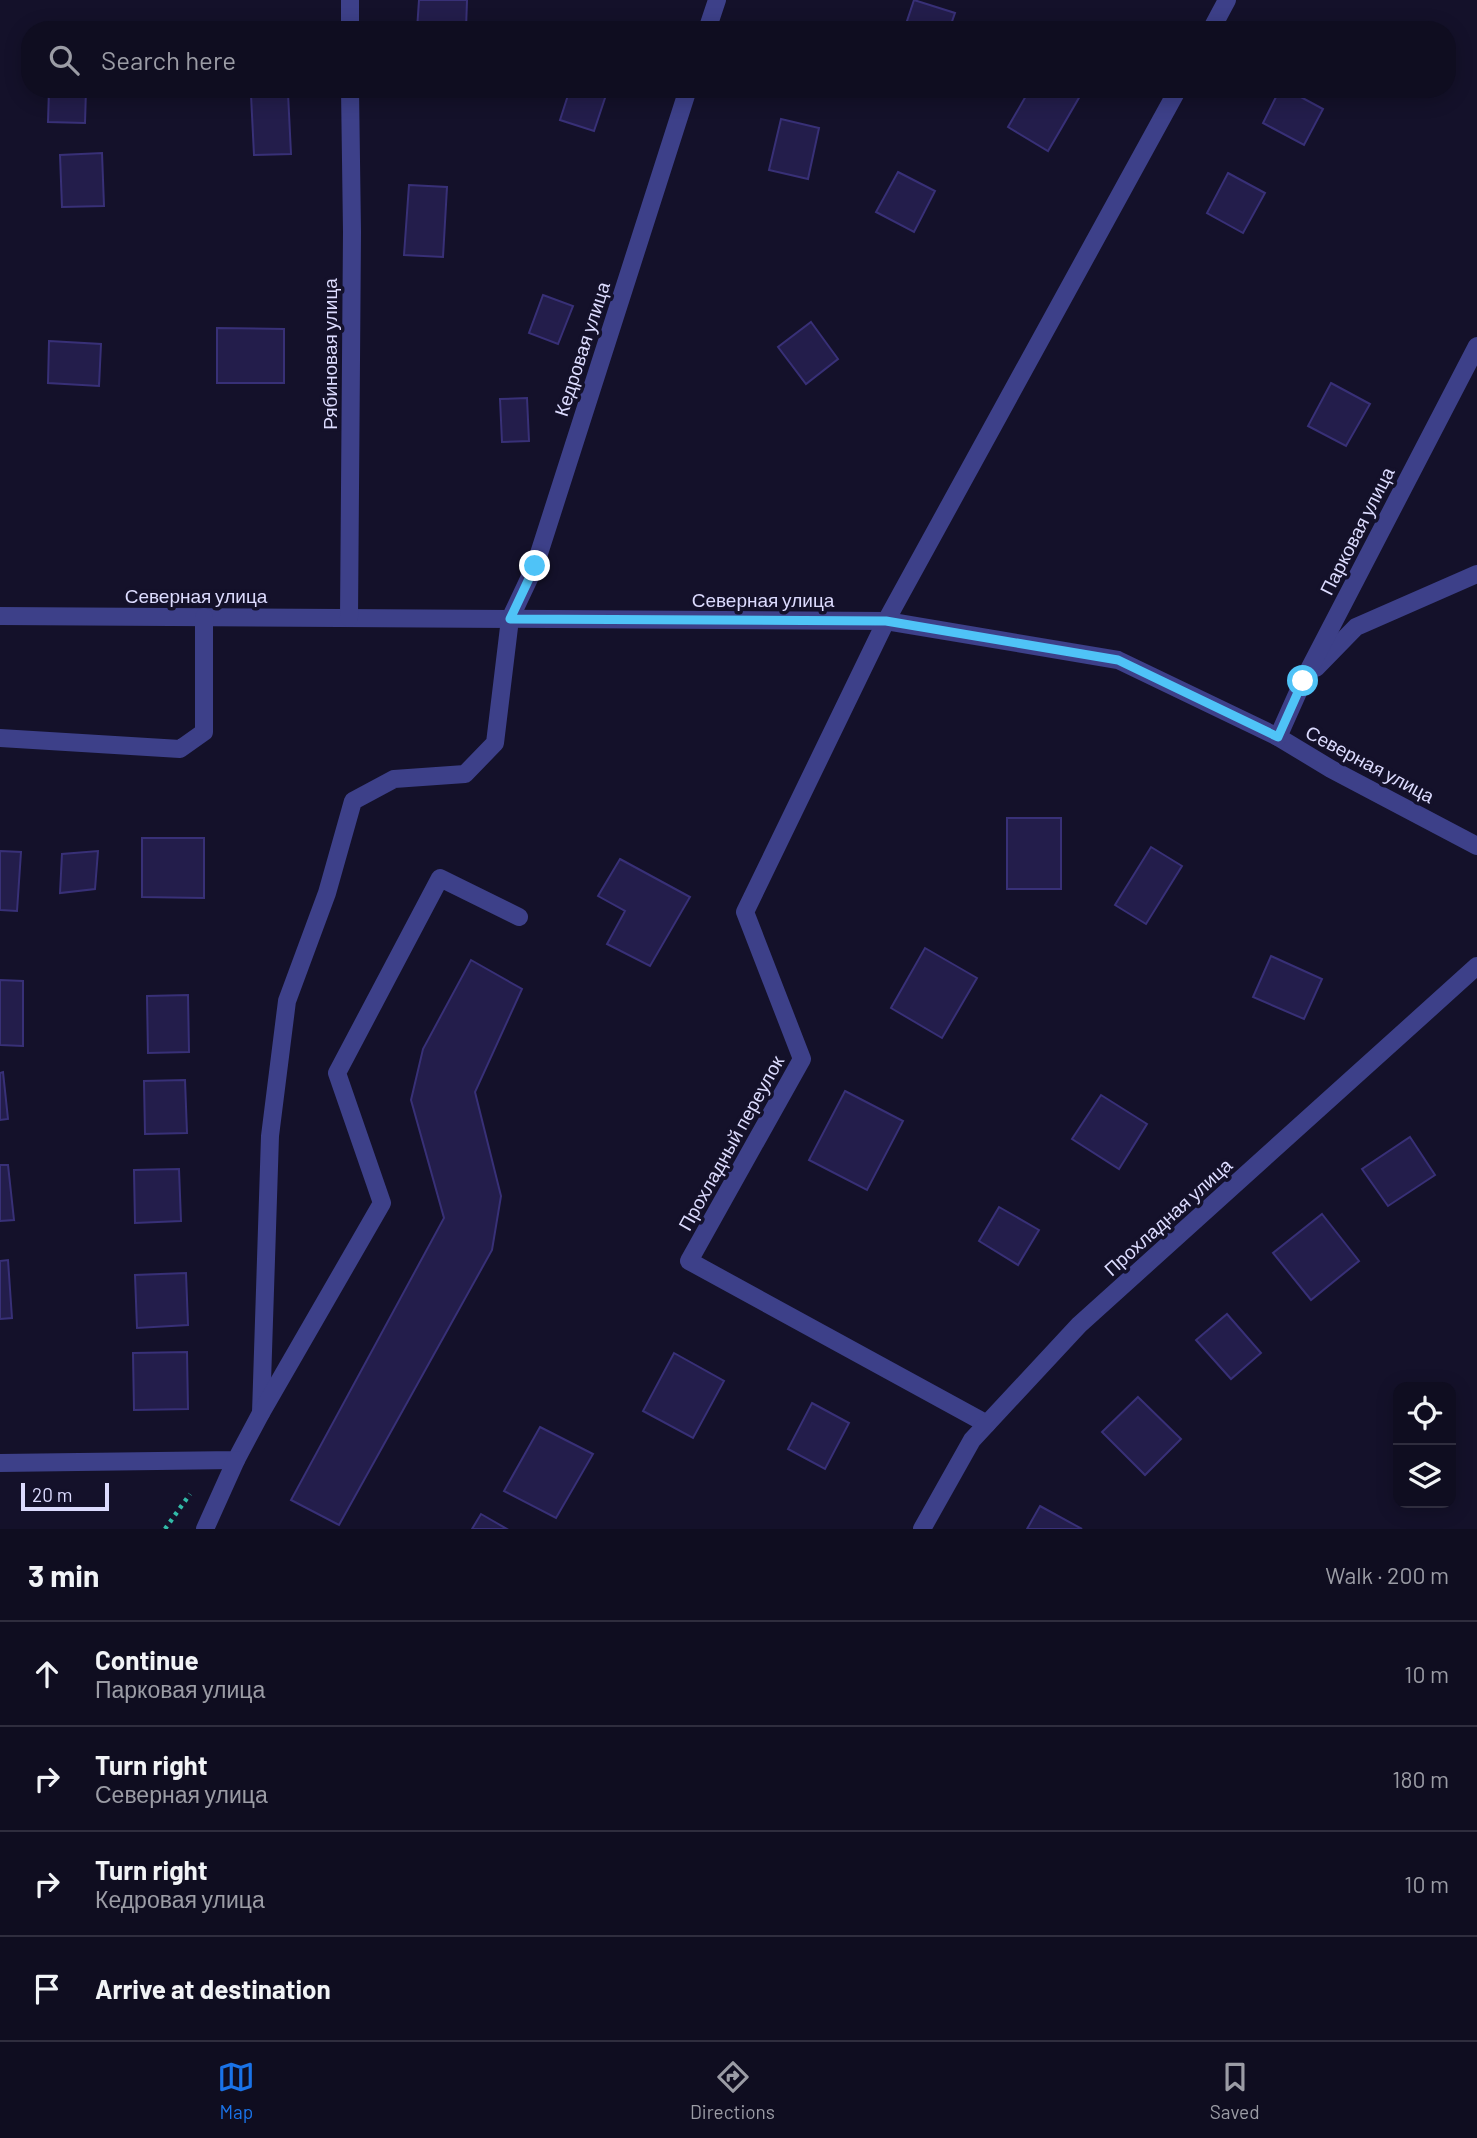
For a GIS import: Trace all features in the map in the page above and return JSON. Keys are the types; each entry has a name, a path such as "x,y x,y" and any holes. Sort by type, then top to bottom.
{"street":[{"path":"350,0 350,21"},
{"path":"710,21 717,0"},
{"path":"1216,21 1227,0"},
{"name":"Рябиновая улица","path":"349,618 352,232 350,98"},
{"name":"Кедровая улица","path":"261,1413 270,1136 286,1001 327,893 353,801 394,779 465,774 495,743 510,619 535,566 685,98"},
{"path":"886,621 1173,98"},
{"name":"Парковая улица","path":"1278,737 1303,681 1477,346"},
{"path":"1303,681 1356,627 1477,574"},
{"name":"Северная улица","path":"0,616 886,621 1118,660 1278,737 1331,769 1477,846"},
{"path":"0,738 180,749 204,732 204,617"},
{"name":"Прохладный переулок","path":"886,621 745,912 802,1059 689,1261 987,1424"},
{"path":"205,1529 261,1413 383,1203 337,1073 440,878 519,917"},
{"name":"Прохладная улица","path":"922,1529 972,1440 1079,1325 1477,966"},
{"path":"0,1464 236,1461"}],"path":[{"path":"165,1529 190,1494"}],"building":[{"path":"419,0 467,0 466,21 418,21"},
{"path":"914,0 955,13 952,21 907,21"},
{"path":"49,98 86,98 85,123 48,122"},
{"path":"251,98 288,98 291,154 254,155"},
{"path":"567,98 605,98 594,131 560,120"},
{"path":"1025,98 1079,98 1048,151 1008,127"},
{"path":"1276,98 1303,98 1323,109 1304,145 1263,123"},
{"path":"781,119 819,128 808,179 769,170"},
{"path":"102,153 104,206 62,207 60,155"},
{"path":"898,172 935,191 914,232 876,212"},
{"path":"1228,173 1265,193 1243,233 1207,213"},
{"path":"409,185 447,187 443,257 404,255"},
{"path":"543,295 573,306 558,344 529,333"},
{"path":"811,322 838,359 806,384 778,347"},
{"path":"217,328 284,329 284,383 217,383"},
{"path":"49,341 101,344 99,386 48,383"},
{"path":"1331,383 1370,404 1346,446 1308,426"},
{"path":"527,398 529,441 502,442 500,399"},
{"path":"1007,818 1061,818 1061,889 1007,889"},
{"path":"142,838 204,838 204,898 142,897"},
{"path":"1151,847 1182,866 1146,924 1115,905"},
{"path":"0,851 21,852 17,911 0,910"},
{"path":"98,851 95,889 60,893 62,854"},
{"path":"620,859 690,897 650,966 607,944 625,911 598,896"},
{"path":"925,948 977,978 942,1038 891,1008"},
{"path":"1271,956 1322,979 1304,1019 1253,997"},
{"path":"471,960 522,989 475,1092 501,1196 492,1250 339,1525 291,1500 444,1218 411,1100 423,1049"},
{"path":"0,980 23,981 23,1046 0,1045"},
{"path":"188,995 189,1052 148,1053 147,996"},
{"path":"3,1072 8,1119 0,1120 0,1073"},
{"path":"185,1080 187,1133 145,1134 144,1081"},
{"path":"845,1091 903,1121 867,1190 809,1160"},
{"path":"1101,1095 1147,1124 1119,1169 1072,1139"},
{"path":"1410,1137 1435,1175 1388,1206 1362,1169"},
{"path":"0,1165 8,1165 14,1220 0,1221"},
{"path":"179,1169 181,1221 135,1223 134,1170"},
{"path":"999,1207 1039,1230 1018,1265 979,1241"},
{"path":"1322,1214 1359,1261 1311,1300 1273,1253"},
{"path":"8,1260 12,1318 0,1319 0,1261"},
{"path":"186,1273 188,1325 137,1328 135,1275"},
{"path":"1227,1314 1261,1353 1231,1379 1196,1340"},
{"path":"187,1352 188,1409 134,1410 133,1353"},
{"path":"674,1353 724,1381 693,1438 643,1411"},
{"path":"1138,1397 1181,1439 1145,1475 1102,1432"},
{"path":"812,1403 849,1423 825,1469 788,1449"},
{"path":"540,1427 593,1454 556,1518 504,1491"},
{"path":"1040,1506 1082,1529 1027,1529"},
{"path":"481,1514 507,1529 472,1529"}],"route":[{"path":"535,566 510,619 886,621 1118,660 1278,737 1303,681"}]}
